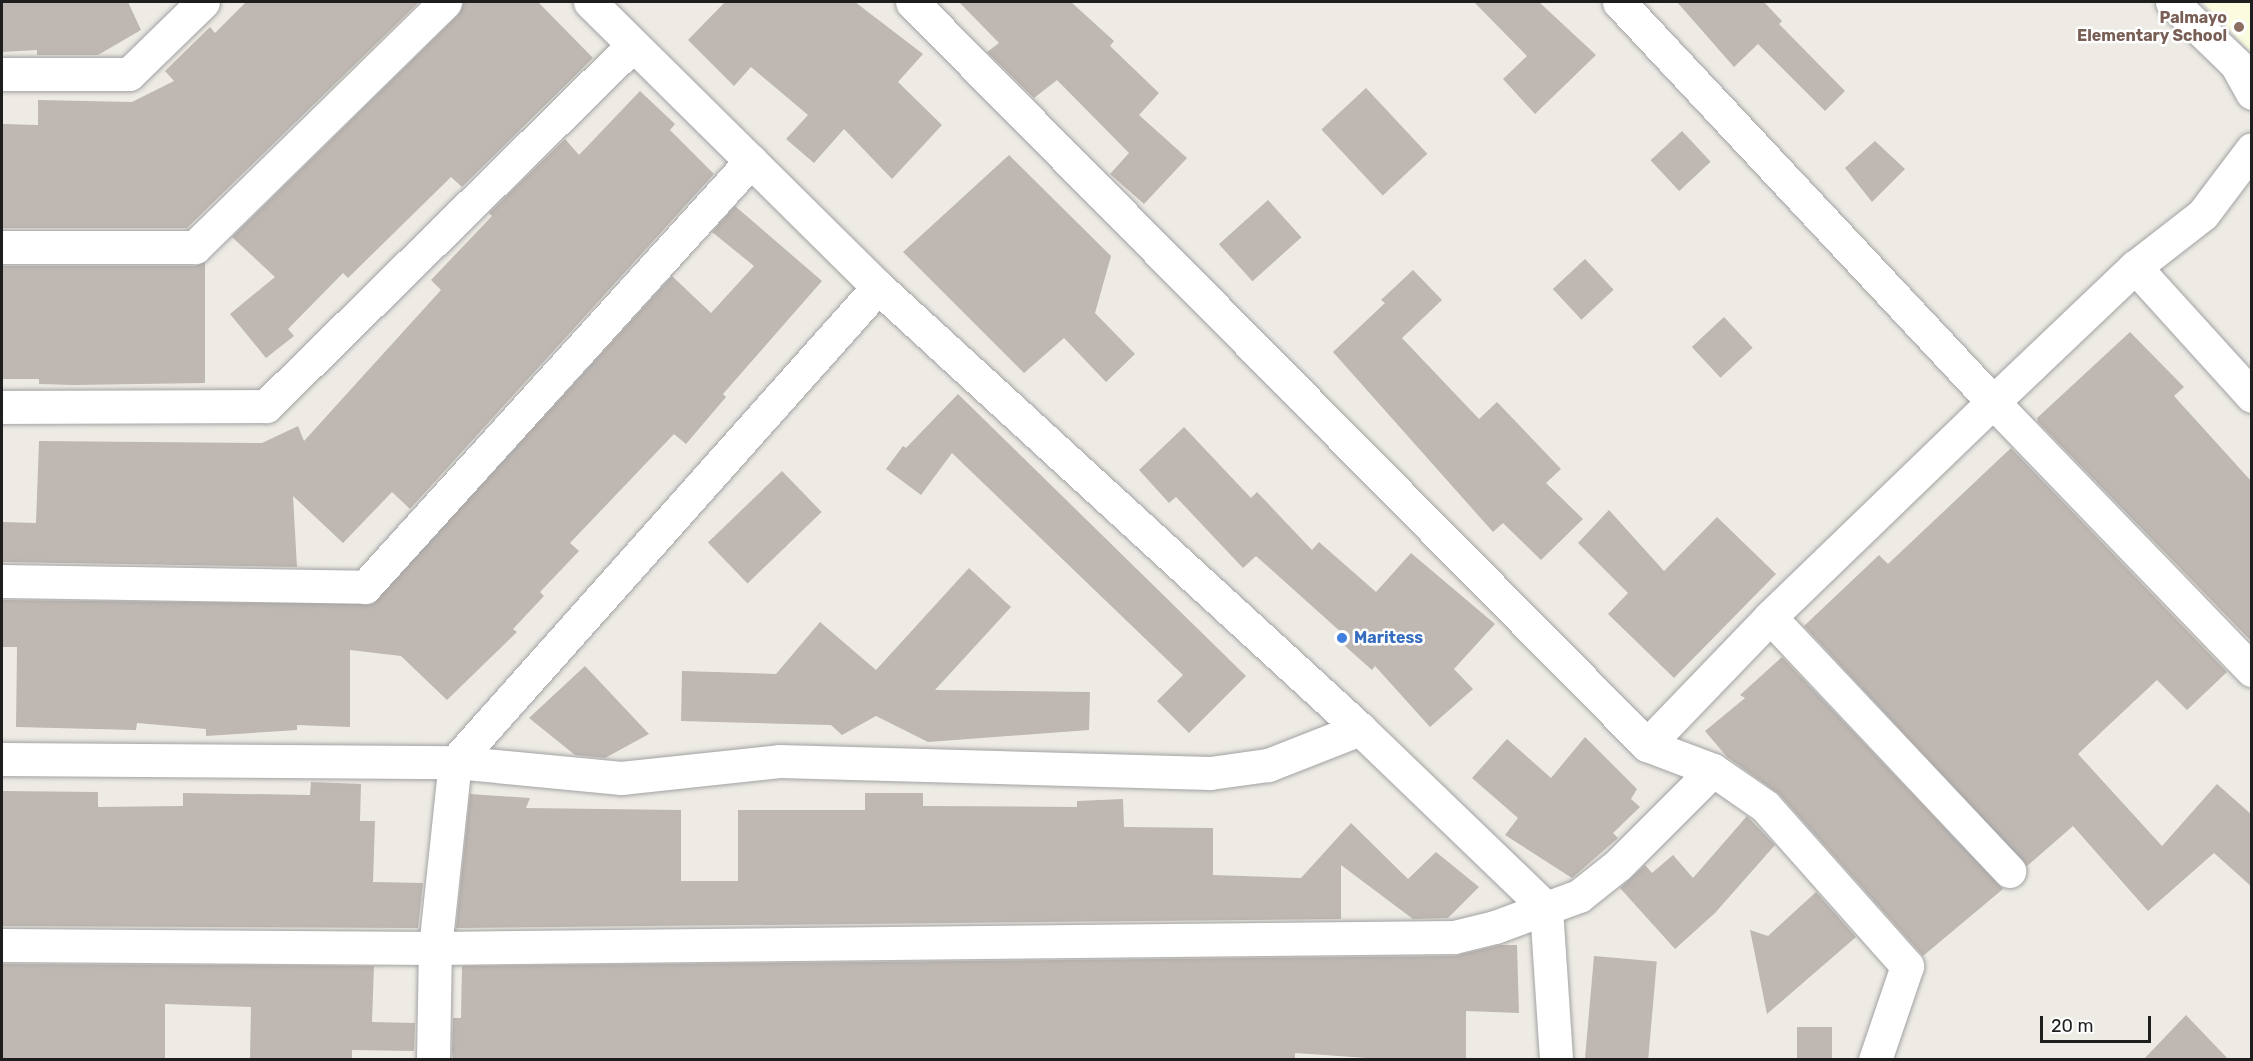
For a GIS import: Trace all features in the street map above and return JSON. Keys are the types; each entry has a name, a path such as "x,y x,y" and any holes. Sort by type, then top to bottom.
{"street":[{"path":"2,74 129,74 203,2"},
{"path":"2,247 195,247 445,2"},
{"path":"590,2 878,286 1360,729 1546,908 1556,1059"},
{"path":"912,2 1647,745 1713,770 1765,806 1907,966 1875,1059"},
{"path":"1619,2 1993,402 2252,670"},
{"path":"2172,2 2236,64 2252,93"},
{"path":"2,407 266,406 633,45"},
{"path":"1647,745 1770,617 1993,402 2135,267 2203,214 2252,149"},
{"path":"2,581 365,587 751,161"},
{"path":"2135,267 2252,396"},
{"path":"433,1059 435,948 456,762 878,286"},
{"path":"1770,617 2009,871"},
{"path":"2,759 456,762 621,778 779,761 1210,773 1268,765 1360,729"},
{"path":"2,945 435,948 1454,937 1495,927 1579,896 1610,871 1713,770"}],"shaded area":[{"name":"Palmayo Elementary School","path":"2203,2 2251,2 2251,52"}],"building":[{"path":"2,2 128,2 141,30 98,55 37,55 37,50 2,52"},
{"path":"246,2 419,2 187,228 2,228 2,124 38,125 38,100 132,102 174,81 165,71 210,27 215,33"},
{"path":"463,2 538,2 593,58 462,187 451,177 348,278 343,273 288,329 294,336 266,358 230,314 275,277 232,237 458,15"},
{"path":"725,2 855,2 923,54 898,82 942,125 892,179 844,129 814,163 786,139 808,115 751,67 734,86 688,40"},
{"path":"959,2 1071,2 1114,41 1110,46 1159,93 1139,115 1187,158 1144,204 1110,174 1129,153 1057,80 1034,98 987,52 999,43"},
{"path":"1474,2 1539,2 1596,55 1535,114 1503,79 1527,56"},
{"path":"1677,2 1764,2 1782,21 1779,24 1845,91 1825,111 1758,44 1734,67"},
{"path":"1366,88 1427,154 1383,195 1321,130"},
{"path":"640,91 675,124 670,130 714,174 410,509 392,492 343,543 293,496 297,567 2,562 2,522 36,523 39,441 262,443 298,426 304,441 441,290 431,280 492,216 489,213 565,139 579,155"},
{"path":"1682,131 1711,162 1679,191 1651,160"},
{"path":"1875,141 1905,169 1872,202 1845,168"},
{"path":"1009,155 1111,256 1095,313 1135,354 1106,382 1064,338 1024,373 903,252"},
{"path":"1268,200 1301,237 1252,281 1219,244"},
{"path":"735,206 822,281 723,394 726,397 686,444 674,434 570,543 579,551 540,592 544,596 513,629 517,632 447,700 401,656 350,650 350,727 297,725 297,730 206,736 206,729 137,723 136,730 16,727 17,647 2,647 2,600 373,604 672,276 711,313 754,266 712,232"},
{"path":"1585,259 1614,290 1581,320 1553,289"},
{"path":"205,262 205,383 74,385 39,384 39,379 2,379 2,266 195,266"},
{"path":"1413,270 1442,300 1402,338 1479,419 1497,402 1561,469 1546,483 1583,519 1541,560 1503,523 1493,532 1333,352 1385,303 1381,300"},
{"path":"1724,317 1753,348 1720,378 1692,347"},
{"path":"2130,332 2184,387 2174,396 2252,482 2252,642 2038,422 2037,418"},
{"path":"958,394 1246,676 1189,733 1157,701 1183,675 952,453 921,495 886,469 903,446 906,448"},
{"path":"1184,427 1251,498 1257,492 1312,550 1319,542 1376,592 1411,553 1495,624 1454,669 1473,689 1430,727 1375,666 1372,670 1337,639 1342,633 1256,556 1243,568 1176,497 1169,503 1139,470"},
{"path":"2011,448 2227,672 2187,710 2157,680 2078,754 2162,846 2217,784 2252,815 2252,887 2214,853 2148,911 2073,826 2027,866 1804,626 1879,555 1888,564"},
{"path":"782,471 822,512 748,584 708,543"},
{"path":"1609,510 1664,571 1717,517 1776,574 1674,678 1608,614 1628,593 1578,543"},
{"path":"969,568 1011,607 935,690 1090,692 1089,730 928,742 876,716 842,735 831,725 681,721 682,671 776,674 820,622 876,670"},
{"path":"1782,657 2003,889 1923,956 1779,794 1727,757 1705,731 1745,698 1740,695"},
{"path":"585,666 649,734 605,758 575,755 529,718"},
{"path":"1585,737 1637,789 1631,799 1640,807 1613,833 1618,838 1572,878 1505,835 1518,818 1472,778 1507,739 1551,778"},
{"path":"311,782 361,784 360,821 375,821 373,882 423,883 418,928 2,926 2,791 98,792 98,807 183,806 183,793 310,795"},
{"path":"865,793 923,793 923,806 1077,807 1077,801 1123,799 1124,827 1213,828 1213,875 1301,878 1351,823 1408,879 1436,852 1479,887 1448,918 1413,919 1341,865 1341,919 456,928 470,794 530,798 526,808 681,810 681,881 738,881 738,810 865,810"},
{"path":"1747,816 1775,845 1715,913 1675,949 1620,888 1645,865 1652,873 1673,855 1693,878"},
{"path":"1816,892 1856,937 1767,1014 1750,930 1768,936"},
{"path":"1500,945 1517,945 1519,1013 1466,1011 1466,1059 1382,1059 1295,1053 1295,1059 453,1059 452,1052 453,1018 461,1018 462,966 1454,956"},
{"path":"1594,956 1657,961 1648,1060 1585,1060"},
{"path":"2,964 374,966 372,1022 415,1023 414,1051 352,1050 352,1059 250,1059 251,1007 165,1004 165,1059 2,1059"},
{"path":"2186,1015 2228,1059 2144,1059"},
{"path":"1797,1027 1832,1027 1832,1059 1797,1059"}],"place":[{"name":"Palmayo Elementary School","path":"2239,27"},
{"name":"Maritess","path":"1342,638"}]}
